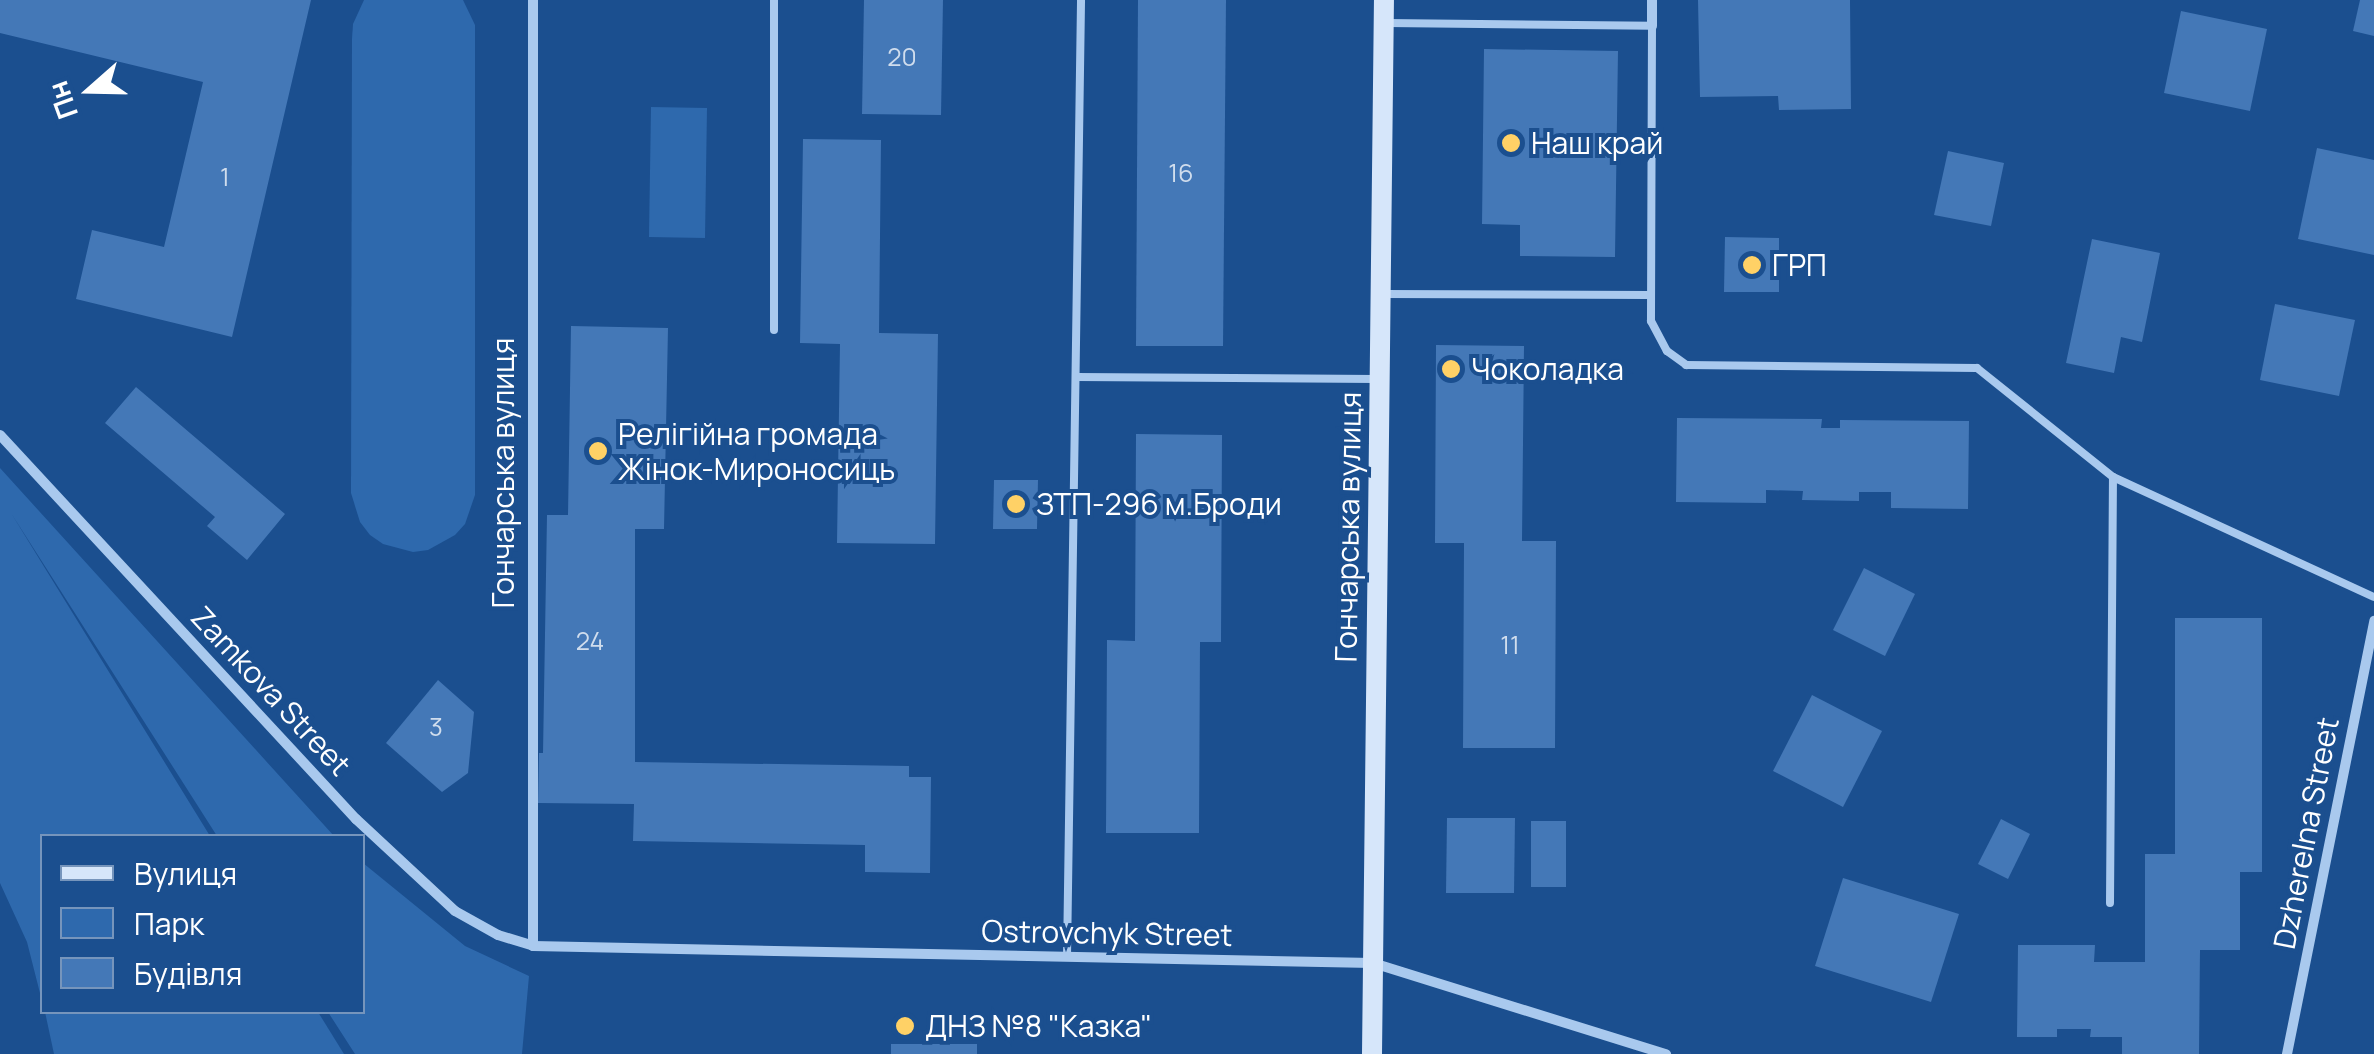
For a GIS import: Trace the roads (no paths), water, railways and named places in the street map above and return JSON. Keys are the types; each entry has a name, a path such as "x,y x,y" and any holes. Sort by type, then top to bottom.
{"main road":[{"name":"Гончарська вулиця","path":"1372,1054 1384,0"}],"street":[{"name":"Гончарська вулиця","path":"533,0 533,946"},
{"path":"1652,0 1652,26"},
{"name":"Zamkova Street","path":"0,435 414,876 476,924 533,946"},
{"name":"Dzherelna Street","path":"2286,1054 2374,621"},
{"name":"Ostrovchyk Street","path":"533,946 1373,964 1666,1054"}],"lane":[{"path":"774,0 774,330"},
{"path":"1067,957 1081,0"},
{"path":"1383,23 1652,26 1648,295 1655,334 1686,365 1977,368 2113,477 2374,597"},
{"path":"1380,294 1648,295"},
{"path":"1076,376 1379,378"},
{"path":"2110,903 2113,477"}],"place":[{"name":"Наш край","path":"1511,143"},
{"name":"ГРП","path":"1752,265"},
{"name":"Чоколадка","path":"1451,369"},
{"name":"Релігійна громада Жінок-Мироносиць","path":"598,451"},
{"name":"ЗТП-296 м.Броди","path":"1016,504"},
{"name":"ДНЗ №8 \"Казка\"","path":"905,1026"}]}
